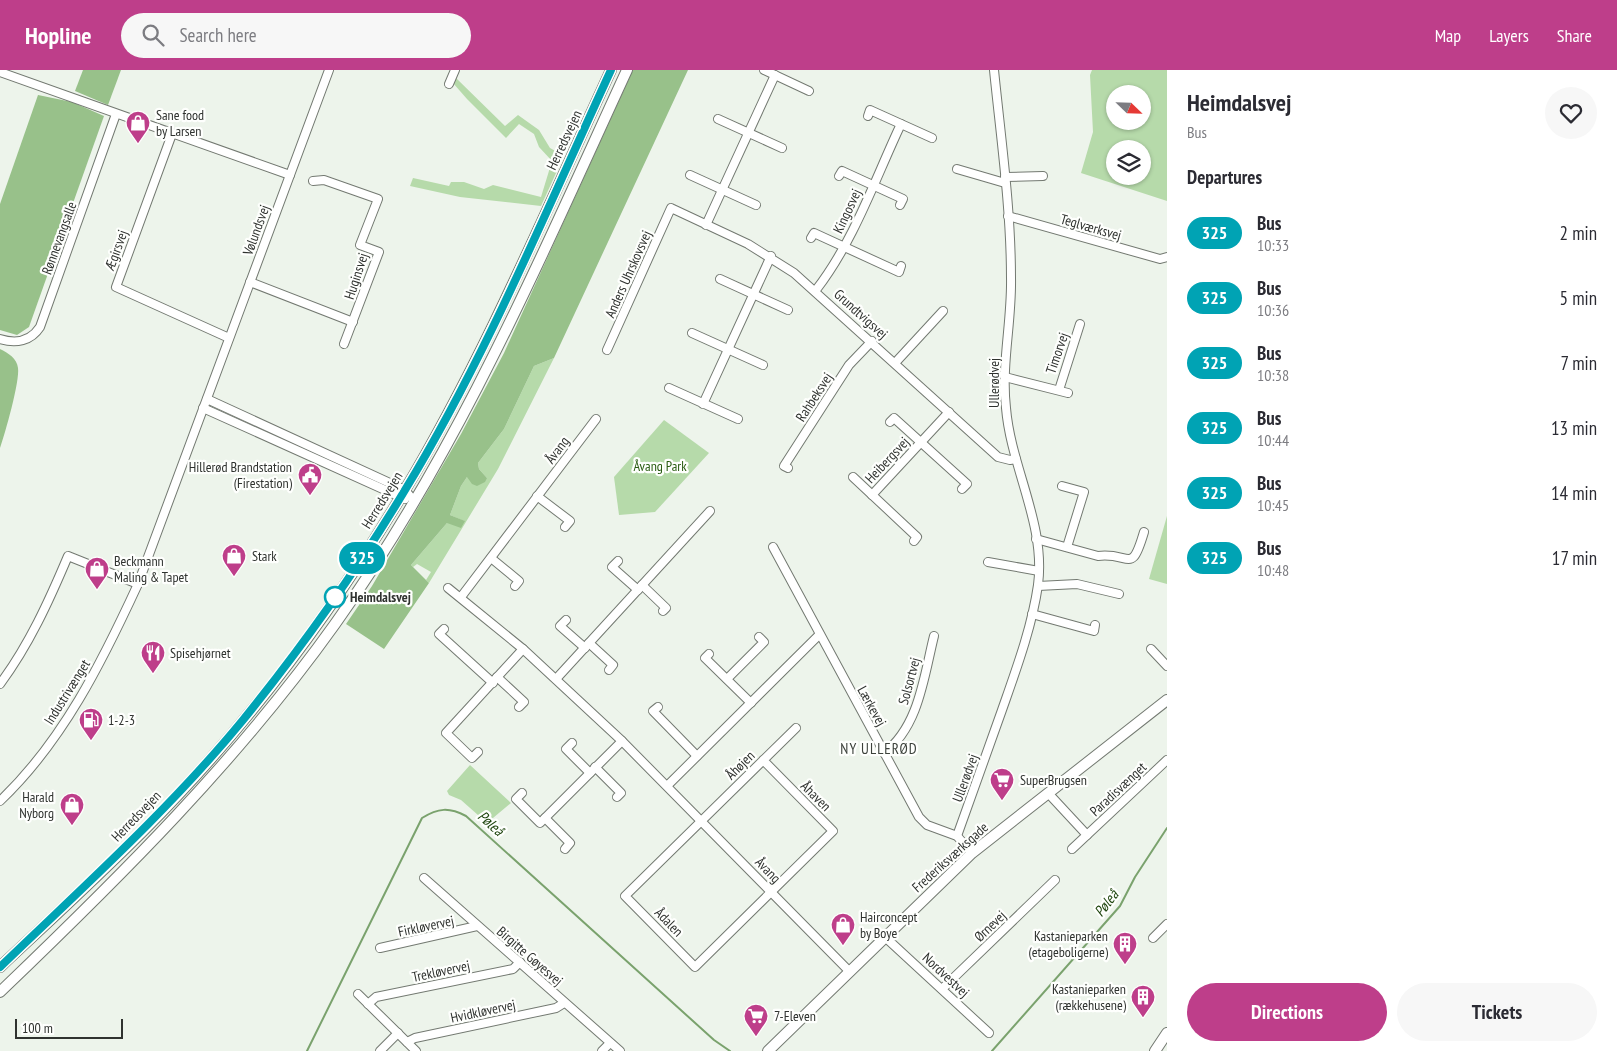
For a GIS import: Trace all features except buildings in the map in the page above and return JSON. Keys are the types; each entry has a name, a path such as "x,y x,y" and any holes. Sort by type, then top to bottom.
{"street":[{"name":"Vølundsvej","path":"207,400 329,70"},
{"path":"449,84 455,70"},
{"name":"Herredsvejen","path":"0,967 144,830 243,719 335,597 403,494 452,407 497,319 612,70"},
{"name":"Herredsvejen","path":"0,992 83,912 209,782 266,714 336,622 414,501 454,434 496,354 627,70"},
{"path":"764,70 809,91"},
{"name":"Ullerødvej","path":"957,836 1017,668 1032,614 1039,571 1036,539 1006,413 1005,377 1011,279 1008,216 994,70"},
{"path":"0,72 290,175"},
{"path":"706,225 775,75"},
{"path":"868,116 870,110 932,138"},
{"name":"Rønnevangsalle","path":"0,339 19,342 35,334 40,327 116,114"},
{"path":"718,119 782,148"},
{"name":"Kingosvej","path":"816,290 833,268 844,247 901,124"},
{"name":"Ægirsvej","path":"172,134 116,287 229,338"},
{"path":"957,168 1005,180 1042,176"},
{"name":"Kingosvej","path":"840,176 842,171 903,199 900,204"},
{"path":"690,174 756,205"},
{"name":"Huginsvej","path":"313,181 324,180 378,199 360,245 379,252 344,344"},
{"name":"Grundtvigsvej","path":"671,208 771,256 816,290 998,457 1010,460 1016,459"},
{"name":"Anders Uhrskovsvej","path":"607,350 671,208"},
{"name":"Teglværksvej","path":"1008,216 1160,260 1167,257"},
{"name":"Kingosvej","path":"811,238 814,233 899,272 901,266"},
{"path":"704,404 771,256"},
{"path":"720,279 788,310"},
{"name":"Huginsvej","path":"250,282 353,322"},
{"path":"895,363 943,312"},
{"name":"Timorvej","path":"1059,390 1080,324"},
{"path":"692,333 763,365"},
{"name":"Rahbeksvej","path":"788,468 784,466 849,365 872,341"},
{"name":"Timorvej","path":"1005,377 1068,393"},
{"path":"669,388 738,420"},
{"path":"207,400 414,501"},
{"name":"Industrivænget","path":"0,801 37,760 88,686 138,584 207,400"},
{"path":"203,408 403,494"},
{"name":"Heibergsvej","path":"872,495 949,412"},
{"name":"Heibergsvej","path":"890,422 894,418 967,484 962,489"},
{"name":"Åvang","path":"461,597 596,419"},
{"name":"Heibergsvej","path":"853,477 918,537 914,541"},
{"path":"1062,486 1084,492 1067,547"},
{"path":"537,496 570,521 565,527"},
{"path":"556,679 710,512"},
{"path":"1036,539 1098,556 1108,555 1128,560 1133,559 1137,555 1144,532"},
{"name":"Lærkevej","path":"773,547 919,817 927,825 957,836 972,853"},
{"path":"0,684 23,650 39,620 68,556 138,584"},
{"path":"491,558 519,581 515,586"},
{"path":"618,561 612,567 666,608 663,611"},
{"path":"988,562 1039,571"},
{"path":"1038,586 1077,584 1119,594"},
{"name":"Åvang","path":"448,588 523,649 622,740 850,972"},
{"path":"1032,614 1094,631 1095,625"},
{"path":"566,620 560,626 613,665 609,670"},
{"path":"444,629 439,634 524,702 519,707"},
{"path":"668,785 819,635"},
{"name":"Solsortvej","path":"884,753 896,742 915,711 934,636"},
{"path":"727,679 764,642 759,637"},
{"path":"478,752 472,758 446,734 523,649"},
{"path":"1151,649 1167,666"},
{"path":"709,654 705,658 751,703"},
{"name":"Frederiksværksgade","path":"768,1051 972,853 1167,700"},
{"path":"658,707 653,711 697,756"},
{"name":"Åhøjen","path":"702,820 796,728"},
{"path":"522,793 516,799 540,823 622,740"},
{"path":"572,743 566,749 621,793 617,798"},
{"name":"Åhaven","path":"763,760 833,831 771,892"},
{"name":"Paradisvænget","path":"1072,849 1167,760"},
{"name":"Paradisvænget","path":"1048,793 1087,836"},
{"path":"545,818 570,844 565,849"},
{"name":"Ådalen","path":"702,820 625,896 695,967 771,892"},
{"name":"Birgitte Gøyesvej","path":"424,878 620,1051"},
{"name":"Ørnevej","path":"942,989 1055,880"},
{"path":"1152,938 1167,924"},
{"name":"Firkløvervej","path":"380,948 477,926"},
{"name":"Nordvestvej","path":"885,937 989,1033"},
{"name":"Trekløvervej","path":"368,1004 376,997 513,969 520,962"},
{"path":"358,994 416,1051"},
{"name":"Hvidkløvervej","path":"407,1042 415,1038 556,1008 564,1003"},
{"path":"380,1051 398,1033"},
{"path":"1155,1051 1166,1035"},
{"path":"602,1051 610,1043"}],"green space":[{"path":"83,70 121,70 108,105 75,91"},
{"path":"633,70 688,70 554,358 534,366 504,429 478,463 479,469 487,478 485,482 477,486 472,484 467,477 461,486 450,515 465,521 461,528 447,523 411,565 429,583 384,649 346,624 372,586 461,434 504,353"},
{"path":"1092,70 1167,70 1167,201 1118,185 1151,185 1151,140 1106,140 1106,181 1081,173 1093,132 1090,75"},
{"path":"456,78 505,126 518,115 539,130 550,148 559,153 562,160 541,206 460,197 410,186 413,178 449,186 451,182 464,182 484,189 493,185 541,197 552,161 539,147 534,134 519,124 506,138 453,83"},
{"path":"38,95 72,102 104,116 29,327 17,335 0,330 0,204"},
{"path":"0,349 14,359 18,368 18,375 12,408 0,448"},
{"path":"554,358 498,469 429,583 426,580 431,572 417,564 413,567 411,565 447,523 464,521 450,515 461,486 467,477 487,478 479,469 478,463 504,429 534,366"},
{"name":"Åvang Park","path":"664,420 709,453 655,512 619,515 614,477"},
{"path":"1167,516 1167,584 1149,579"},
{"path":"470,765 511,803 487,823 461,800 449,795 447,791"}],"waterway":[{"name":"Pøleå","path":"307,1051 422,818 433,812 444,810 454,811 466,816 714,1040 730,1051"},
{"name":"Pøleå","path":"992,1051 1120,906 1135,877 1167,828"}],"bus line":[{"name":"325","path":"0,967 144,830 198,772 295,653 360,562 405,490 452,407 497,319 611,70"}],"place":[{"name":"Sane food by Larsen","path":"138,144"},
{"name":"Hillerød Brandstation (Firestation)","path":"310,496"},
{"name":"Stark","path":"234,577"},
{"name":"Beckmann Maling & Tapet","path":"97,590"},
{"name":"Heimdalsvej","path":"335,597"},
{"name":"Spisehjørnet","path":"153,674"},
{"name":"1-2-3","path":"91,741"},
{"name":"SuperBrugsen","path":"1002,801"},
{"name":"Harald Nyborg","path":"72,826"},
{"name":"Hairconcept by Boye","path":"843,946"},
{"name":"Kastanieparken (etageboligerne)","path":"1125,965"},
{"name":"Kastanieparken (rækkehusene)","path":"1143,1018"},
{"name":"7-Eleven","path":"756,1037"}],"district":[{"name":"NY ULLERØD","path":"879,748"}]}
